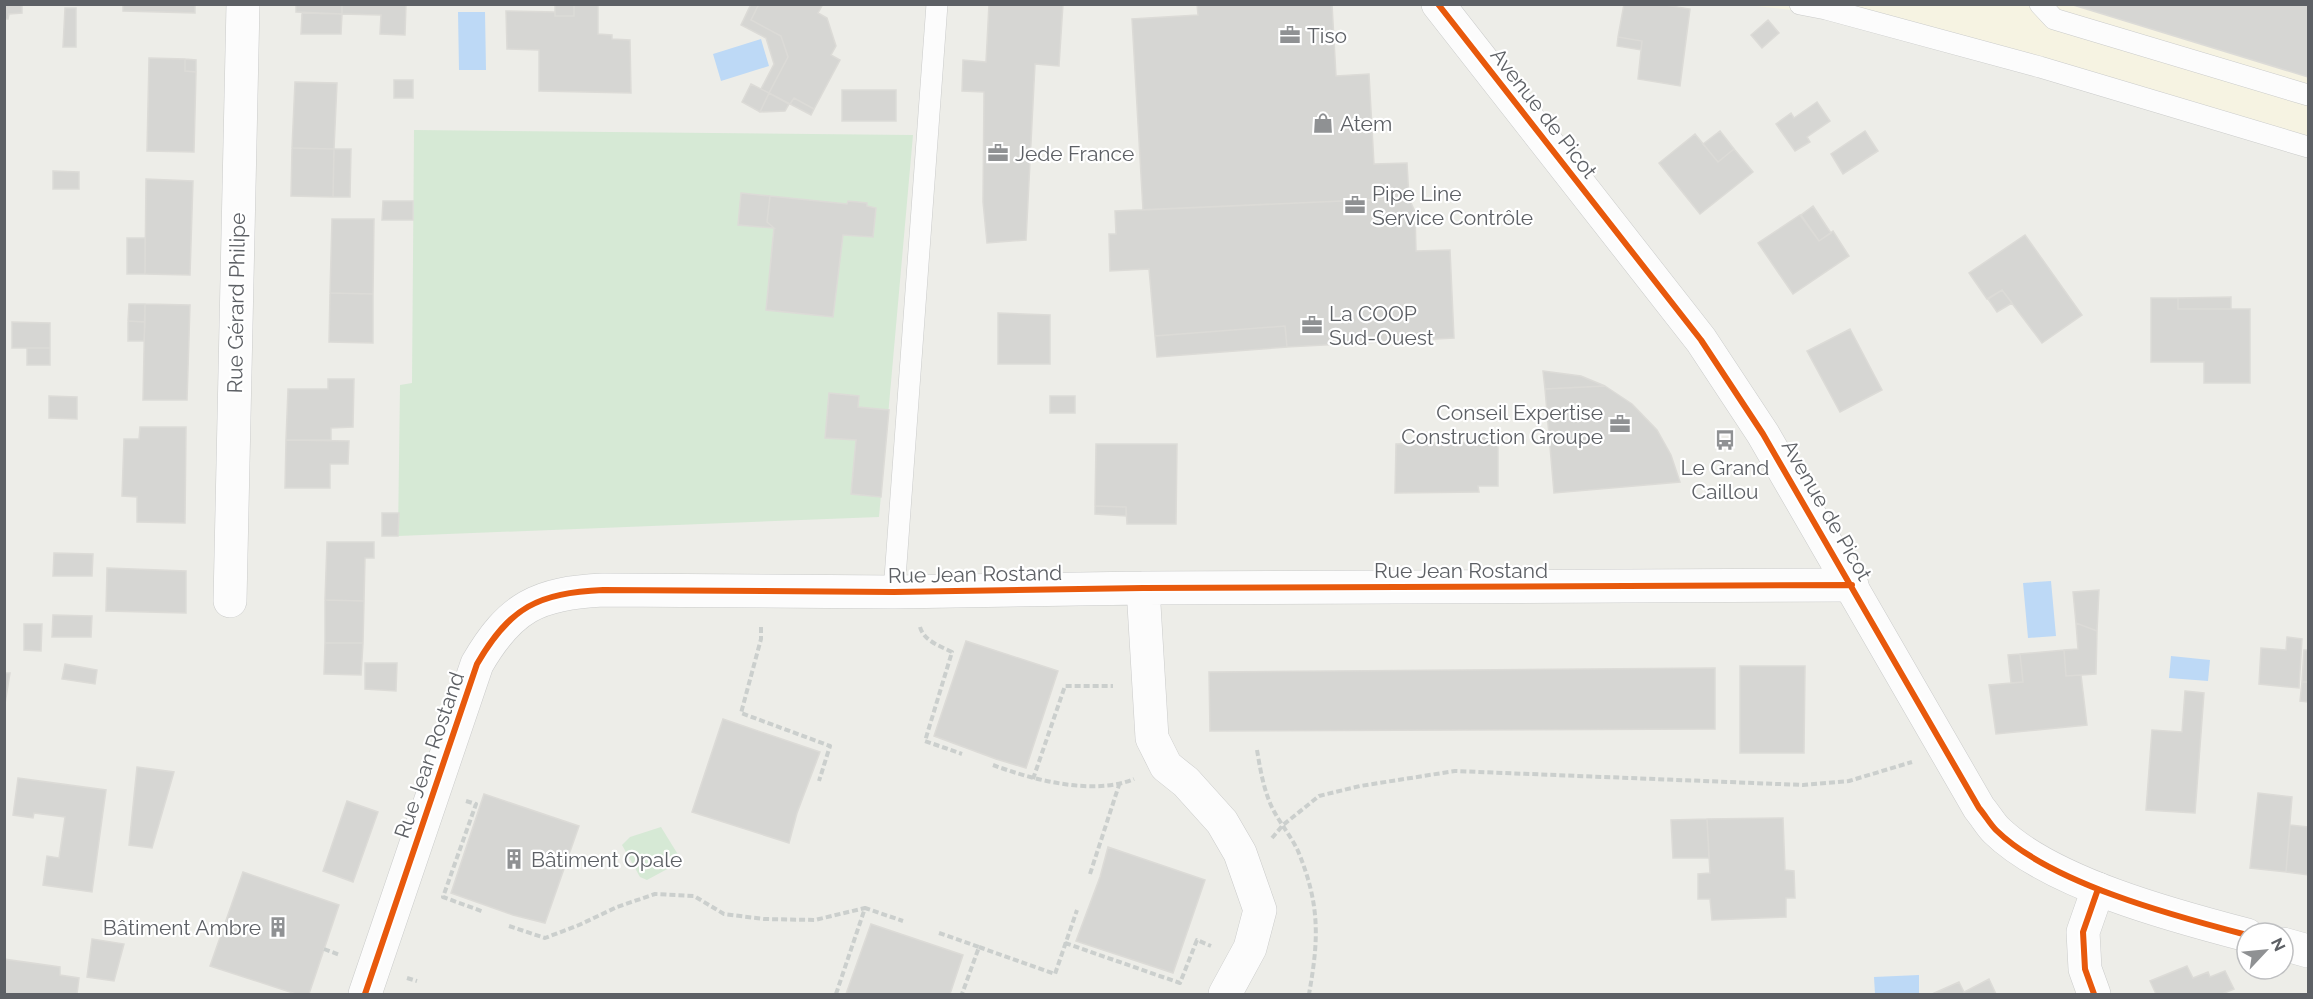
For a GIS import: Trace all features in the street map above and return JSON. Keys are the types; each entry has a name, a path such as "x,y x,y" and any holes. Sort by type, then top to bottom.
{"street":[{"name":"Rue Gérard Philipe","path":"230,601 243,4"},
{"name":"Avenue de Picot","path":"1438,4 1701,340 1763,434 1979,808 1996,830 2036,860 2098,890 2235,932"},
{"name":"Rue Jean Rostand","path":"365,994 477,664 502,625 536,601 568,591 904,592 1143,588 1852,585"},
{"path":"1143,588 1152,738 1166,766 1186,782 1222,822 1240,853 1260,910 1256,932 1225,994"},
{"path":"2094,994 2085,969 2083,932 2098,890"}],"lane":[{"path":"904,592 937,4"},
{"path":"1800,4 2040,67 2308,147"},
{"path":"2040,4 2054,19 2308,95"}],"path":[{"path":"762,592 761,639 741,713 830,746 819,781"},
{"path":"904,592 922,632 934,644 952,652 925,741 962,754"},
{"path":"1033,779 1065,686 1149,685"},
{"path":"1257,750 1263,782 1271,804 1297,850 1315,905 1317,951 1309,994"},
{"path":"1282,825 1319,796 1360,786 1455,771 1803,785 1849,781 1946,751"},
{"path":"993,765 1033,779 1065,784 1119,786 1166,766"},
{"path":"1090,874 1119,786"},
{"path":"435,789 476,804 443,897 484,912"},
{"path":"509,926 545,938 617,907 655,894 694,896 724,914 764,919 815,920 865,908 903,921"},
{"path":"836,994 865,908"},
{"path":"939,933 1054,975 1077,910"},
{"path":"1065,943 1180,982 1197,940 1244,959"},
{"path":"962,994 979,947"}],"shaded area":[{"path":"1748,5 2308,5 2308,151 1809,12"}],"green space":[{"path":"414,130 913,135 879,517 398,536 400,385 412,383"},
{"path":"661,827 682,861 647,880 640,877 622,845 630,837"}],"water":[{"path":"458,12 485,12 486,70 459,70"},
{"path":"761,39 769,66 721,81 713,54"},
{"path":"2051,581 2056,636 2028,638 2023,583"},
{"path":"2171,656 2210,660 2208,681 2169,678"},
{"path":"1919,975 1919,994 1875,994 1874,977"}],"building":[{"path":"4,4 22,4 22,13 9,14 8,19 4,19"},
{"path":"123,4 195,4 195,13 123,11"},
{"path":"296,4 342,4 342,14 296,12"},
{"path":"342,4 406,4 405,35 380,34 381,15 342,14"},
{"path":"555,4 574,4 574,16 555,16"},
{"path":"574,4 598,4 598,34 612,35 612,39 630,40 631,93 539,91 539,50 507,49 506,11 555,12 555,16 574,16"},
{"path":"751,4 759,4 751,20 781,36 788,57 769,93 761,89 774,64 766,38 741,25"},
{"path":"759,4 823,4 818,13 827,18 836,46 831,55 840,60 814,109 794,98 790,104 769,93 788,57 781,36 751,20"},
{"path":"989,4 1063,4 1059,66 1035,64 1026,240 987,243 983,202 984,92 962,91 963,60 986,62"},
{"path":"1197,4 1332,4 1336,76 1369,74 1374,164 1407,163 1409,198 1143,210 1132,19 1198,15"},
{"path":"1624,4 1659,4 1690,9 1680,86 1638,79 1642,41 1618,37"},
{"path":"2070,4 2308,4 2308,77"},
{"path":"65,8 76,8 76,47 63,47"},
{"path":"302,13 342,14 341,34 301,34"},
{"path":"1768,20 1779,33 1762,48 1751,35"},
{"path":"1618,37 1642,41 1641,50 1617,46"},
{"path":"149,58 185,59 185,71 196,72 194,152 147,151"},
{"path":"185,59 196,60 196,72 185,71"},
{"path":"394,80 413,80 413,98 394,98"},
{"path":"295,82 337,83 334,149 292,148"},
{"path":"751,84 769,93 760,112 742,102"},
{"path":"842,90 896,90 896,121 842,121"},
{"path":"769,93 789,104 785,111 760,112"},
{"path":"794,98 814,109 811,115 790,104"},
{"path":"1817,102 1830,121 1807,137 1810,142 1795,151 1776,124 1791,113 1794,118"},
{"path":"1720,131 1734,149 1718,162 1703,144"},
{"path":"1865,131 1878,151 1843,174 1831,154"},
{"path":"1695,134 1718,162 1734,149 1753,172 1700,214 1659,163"},
{"path":"292,148 334,149 333,197 291,196"},
{"path":"334,149 351,149 350,197 333,197"},
{"path":"53,171 79,172 79,189 53,189"},
{"path":"146,179 193,181 190,275 145,274"},
{"path":"741,193 770,196 767,222 774,228 738,225"},
{"path":"770,196 847,204 848,201 867,203 867,206 876,208 873,237 843,235 833,317 766,310 774,228 767,222"},
{"path":"1409,198 1415,212 1416,251 1450,250 1454,338 1287,347 1285,326 1155,336 1149,269 1110,271 1109,234 1116,234 1115,211"},
{"path":"383,201 413,201 413,220 382,220"},
{"path":"1813,206 1831,233 1819,241 1801,215"},
{"path":"1800,215 1819,241 1833,231 1849,256 1793,294 1758,243"},
{"path":"332,219 374,219 373,294 330,293"},
{"path":"2025,235 2082,315 2042,343 2002,290 1987,299 1969,273"},
{"path":"127,238 145,238 145,274 127,274"},
{"path":"2002,290 2012,303 1997,312 1988,299"},
{"path":"330,293 373,294 373,343 329,342"},
{"path":"2231,297 2231,309 2178,309 2178,298"},
{"path":"2151,298 2178,298 2178,309 2250,309 2250,383 2204,383 2204,362 2151,362"},
{"path":"129,304 145,304 145,322 128,321"},
{"path":"145,304 190,305 187,400 143,400"},
{"path":"998,313 1050,315 1050,364 998,364"},
{"path":"128,321 145,322 144,341 128,341"},
{"path":"12,322 50,323 50,348 12,348"},
{"path":"1285,326 1287,347 1157,357 1155,336"},
{"path":"1850,329 1882,390 1840,412 1807,351"},
{"path":"27,348 50,348 50,365 27,365"},
{"path":"1543,371 1581,376 1605,386 1545,389"},
{"path":"328,379 354,379 353,427 331,428 331,440 286,440 288,389 328,389"},
{"path":"1605,386 1632,404 1657,430 1671,455 1680,482 1554,493 1545,389"},
{"path":"829,393 859,396 858,407 889,410 881,497 851,494 856,440 825,438"},
{"path":"49,396 77,397 77,419 49,418"},
{"path":"1050,396 1075,396 1075,413 1050,413"},
{"path":"140,427 186,427 185,523 137,522 137,497 122,496 124,439 139,439"},
{"path":"1498,434 1498,486 1478,486 1479,492 1395,493 1396,444 1479,442 1480,435"},
{"path":"286,440 349,441 348,464 330,464 330,488 285,488"},
{"path":"1096,444 1177,444 1176,524 1127,524 1126,507 1095,506"},
{"path":"1095,506 1126,507 1126,516 1095,514"},
{"path":"382,513 399,513 398,536 382,536"},
{"path":"327,542 374,542 374,558 365,558 364,601 325,600"},
{"path":"54,553 93,554 92,576 53,576"},
{"path":"107,568 186,571 186,613 106,611"},
{"path":"2099,590 2097,631 2076,623 2073,592"},
{"path":"325,600 364,601 363,643 325,643"},
{"path":"53,615 92,616 91,637 52,637"},
{"path":"2076,623 2097,631 2096,674 2066,676 2064,650 2078,649"},
{"path":"24,624 42,624 41,651 24,650"},
{"path":"2287,637 2302,639 2299,688 2259,684 2261,648 2286,650"},
{"path":"966,641 1058,671 1026,768 934,736"},
{"path":"325,643 363,643 361,675 324,674"},
{"path":"2064,650 2066,676 2081,675 2087,725 1996,734 1989,685 2023,682 2020,654"},
{"path":"2304,650 2308,650 2308,682 2302,682"},
{"path":"2020,654 2023,682 2011,683 2008,655"},
{"path":"365,663 397,663 396,691 365,689"},
{"path":"65,664 97,670 95,684 62,679"},
{"path":"1740,666 1805,666 1804,753 1740,753"},
{"path":"1715,668 1715,729 1210,731 1209,672"},
{"path":"4,673 10,673 4,710"},
{"path":"2302,682 2308,682 2308,702 2300,701"},
{"path":"2185,691 2204,693 2195,813 2146,810 2152,730 2182,732"},
{"path":"723,719 820,752 797,813 789,843 692,812"},
{"path":"137,767 174,772 152,848 129,845"},
{"path":"18,778 106,790 92,892 43,885 47,856 59,858 65,817 34,813 33,818 13,815"},
{"path":"2258,793 2292,797 2286,872 2250,868"},
{"name":"Bâtiment Opale","path":"484,794 579,826 545,923 513,915 451,893"},
{"path":"347,801 378,812 353,882 323,871"},
{"path":"1783,818 1785,870 1794,871 1795,898 1786,898 1786,917 1712,920 1710,899 1698,899 1698,874 1710,873 1707,819"},
{"path":"1707,819 1709,858 1673,858 1671,820"},
{"path":"2290,825 2308,827 2308,875 2286,872"},
{"path":"1108,847 1205,880 1173,973 1076,941 1100,877"},
{"name":"Bâtiment Ambre","path":"243,872 339,905 309,994 296,994 210,966"},
{"path":"871,924 963,955 950,994 846,994"},
{"path":"92,939 124,944 114,981 87,977"},
{"path":"4,959 60,967 60,975 79,978 77,994 4,994"},
{"path":"2187,966 2193,978 2208,972 2210,977 2225,971 2234,989 2222,994 2156,994 2150,981"},
{"path":"1989,979 1996,994 1965,994 1964,992"},
{"path":"1959,982 1965,994 1932,994"}],"cycle path":[{"path":"1438,4 1701,340 1763,434 1979,808 1994,828 2019,849 2080,882 2150,907 2235,932"},
{"path":"365,994 477,664 501,629 514,616 543,600 561,595 603,590 894,592 1143,588 1852,585"},
{"path":"2094,994 2085,969 2083,932 2098,889"}],"place":[{"name":"Tiso","path":"1290,35"},
{"name":"Atem","path":"1323,123"},
{"name":"Jede France","path":"998,153"},
{"name":"Pipe Line Service Contrôle","path":"1355,205"},
{"name":"La COOP Sud-Ouest","path":"1312,325"},
{"name":"Conseil Expertise Construction Groupe","path":"1620,424"},
{"name":"Le Grand Caillou","path":"1725,440"},
{"name":"Bâtiment Opale","path":"514,859"},
{"name":"Bâtiment Ambre","path":"278,927"}]}
